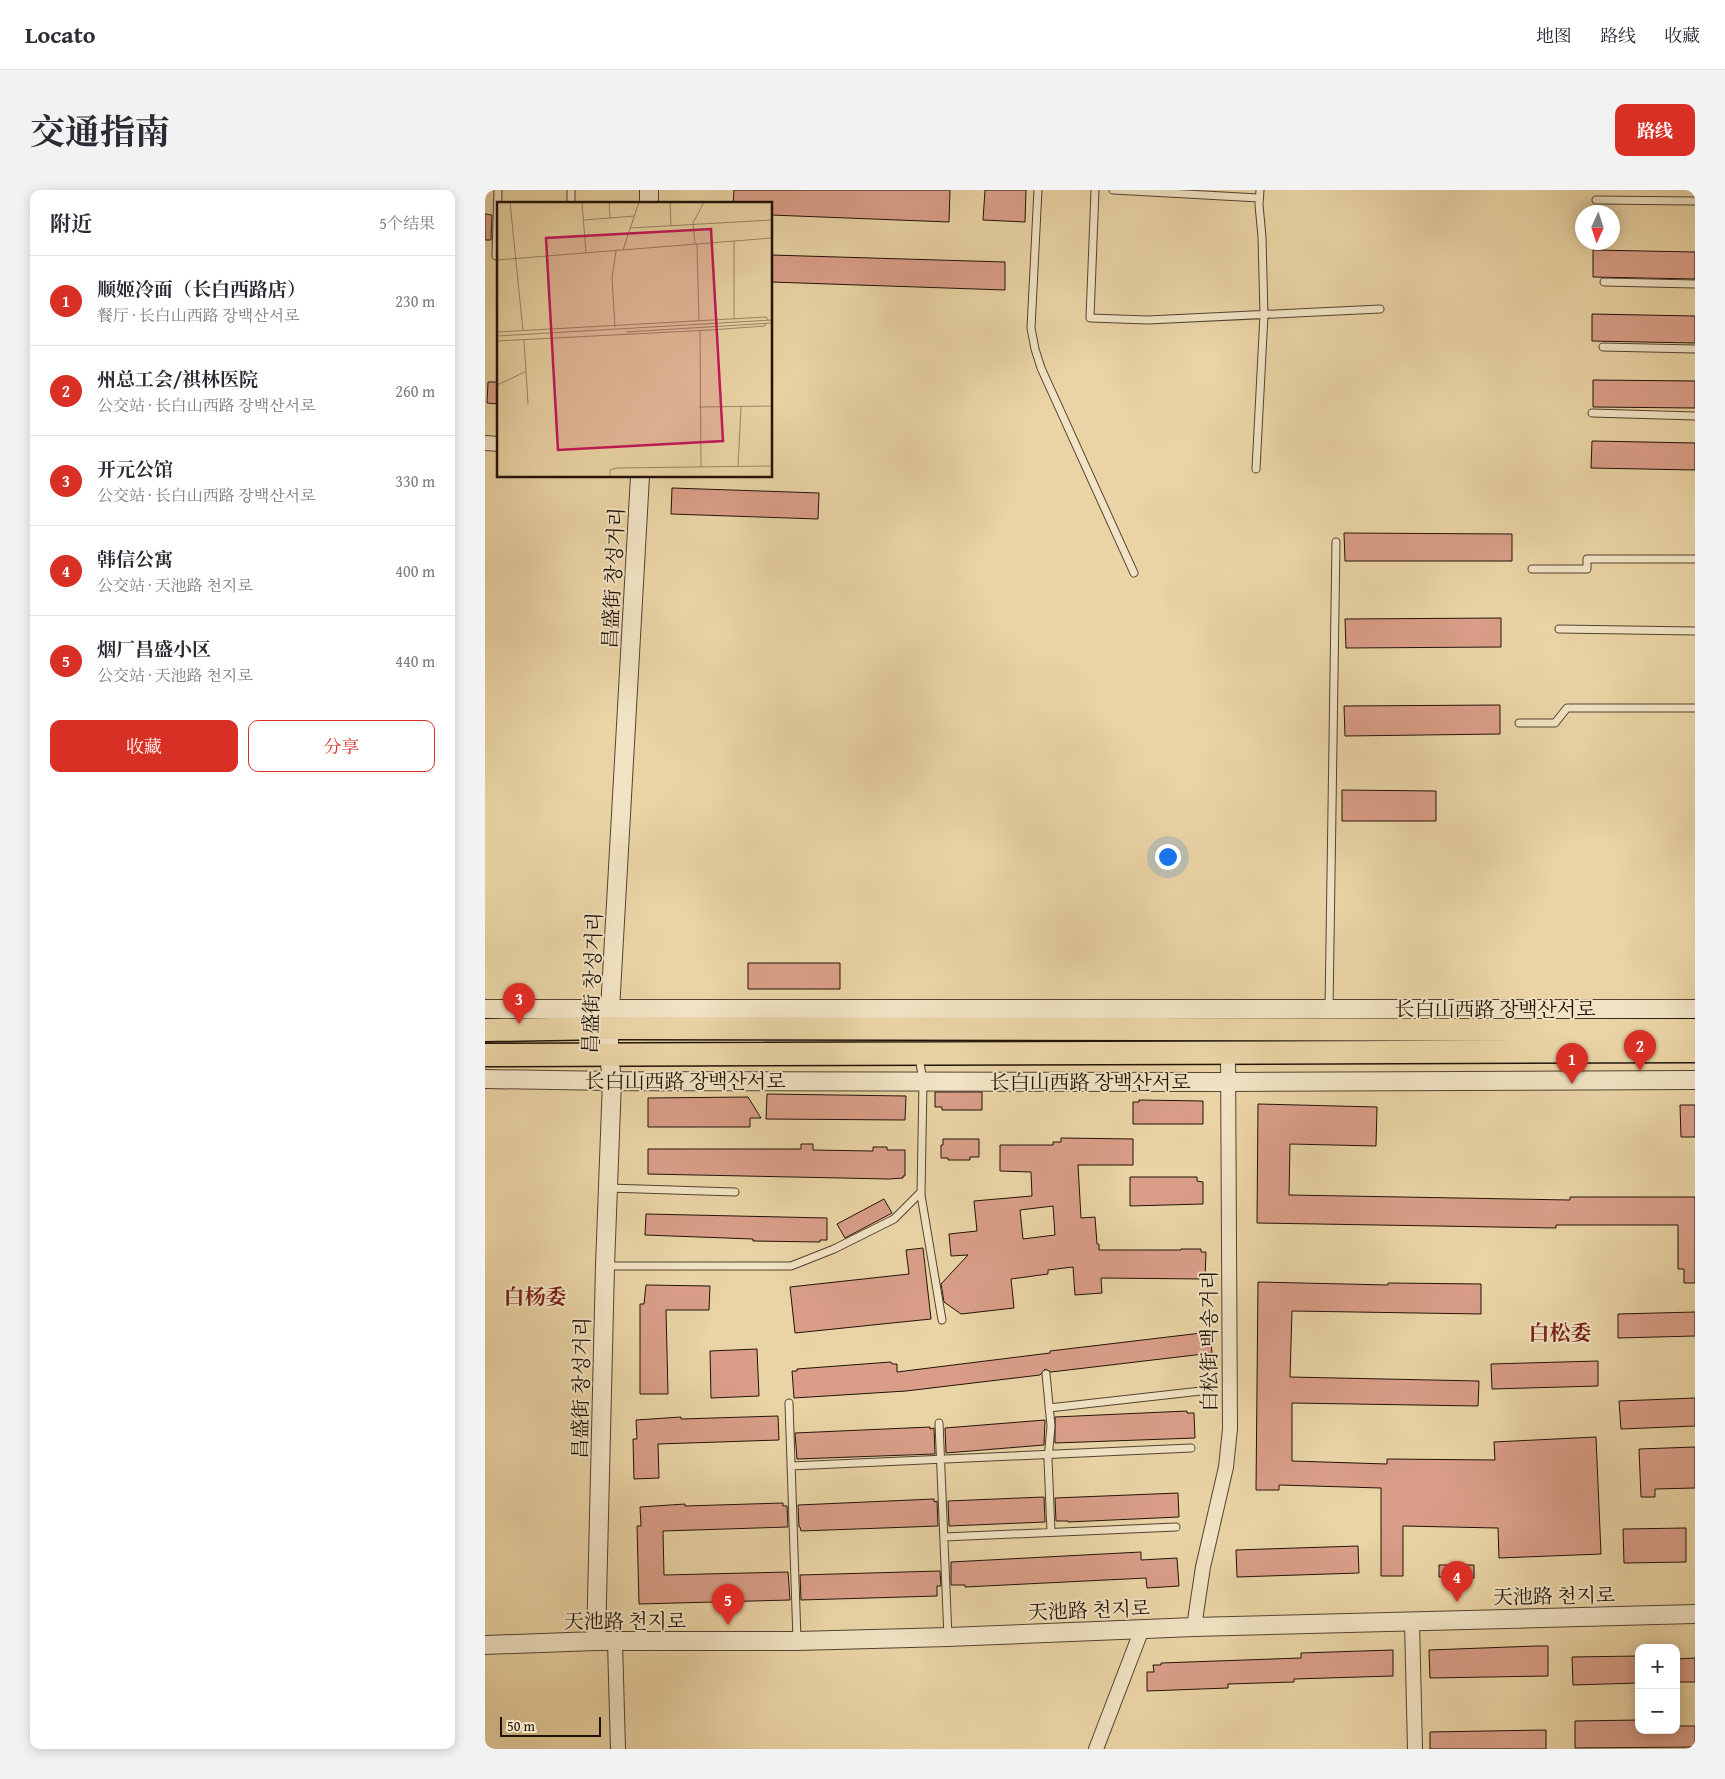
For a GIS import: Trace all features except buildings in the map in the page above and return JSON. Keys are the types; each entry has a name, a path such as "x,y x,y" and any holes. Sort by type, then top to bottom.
{"main road":[{"name":"长白山西路 장백산서로","path":"485,1030 610,1019 1328,1020 1695,1030"},
{"name":"长白山西路 장백산서로","path":"485,1055 919,1052 1695,1051"}],"street":[{"name":"昌盛街 창성거리","path":"596,1641 605,1266 612,1081 609,1055 610,1019 640,478"},
{"name":"长白山西路 장백산서로","path":"1328,1020 1695,1009"},
{"name":"长白山西路 장백산서로","path":"485,1010 610,1019"},
{"name":"白松街 백송거리","path":"1194,1627 1203,1567 1226,1467 1229,1429 1227,1052"},
{"name":"长白山西路 장백산서로","path":"485,1079 923,1082 1695,1080"},
{"name":"天池路 천지로","path":"485,1645 596,1641 797,1641 948,1638 1194,1627 1695,1614"},
{"path":"1412,1620 1415,1749"},
{"path":"1096,1749 1142,1629"},
{"path":"615,1642 618,1749"}],"lane":[{"path":"1037,190 1031,308 1031,328 1035,349 1041,368 1133,573"},
{"path":"1095,190 1090,318 1148,320 1380,309"},
{"path":"1113,190 1260,194 1264,315 1256,469"},
{"path":"1596,200 1695,200"},
{"path":"496,256 497,232"},
{"path":"1604,282 1695,284"},
{"path":"1603,347 1695,349"},
{"path":"1592,413 1695,416"},
{"path":"1328,1020 1336,542"},
{"path":"1532,569 1587,568 1587,559 1695,559"},
{"path":"1559,629 1695,631"},
{"path":"1519,723 1555,723 1567,708 1695,708"},
{"path":"919,1052 923,1082 921,1192 942,1320"},
{"path":"608,1188 735,1192"},
{"path":"605,1266 791,1266 834,1249 894,1219 921,1192"},
{"path":"1046,1374 1051,1426 1049,1454 1051,1532"},
{"path":"1049,1408 1201,1391"},
{"path":"789,1403 797,1641"},
{"path":"939,1423 948,1638"},
{"path":"791,1466 1191,1448"},
{"path":"944,1537 1176,1527"}],"place":[{"name":"开元公馆","path":"519,1024"},
{"name":"州总工会/祺林医院","path":"1640,1071"},
{"name":"顺姬冷面（长白西路店）","path":"1572,1084"},
{"name":"韩信公寓","path":"1457,1602"},
{"name":"烟厂昌盛小区","path":"728,1625"}],"district":[{"name":"白杨委","path":"535,1297"},
{"name":"白松委","path":"1560,1333"}]}
